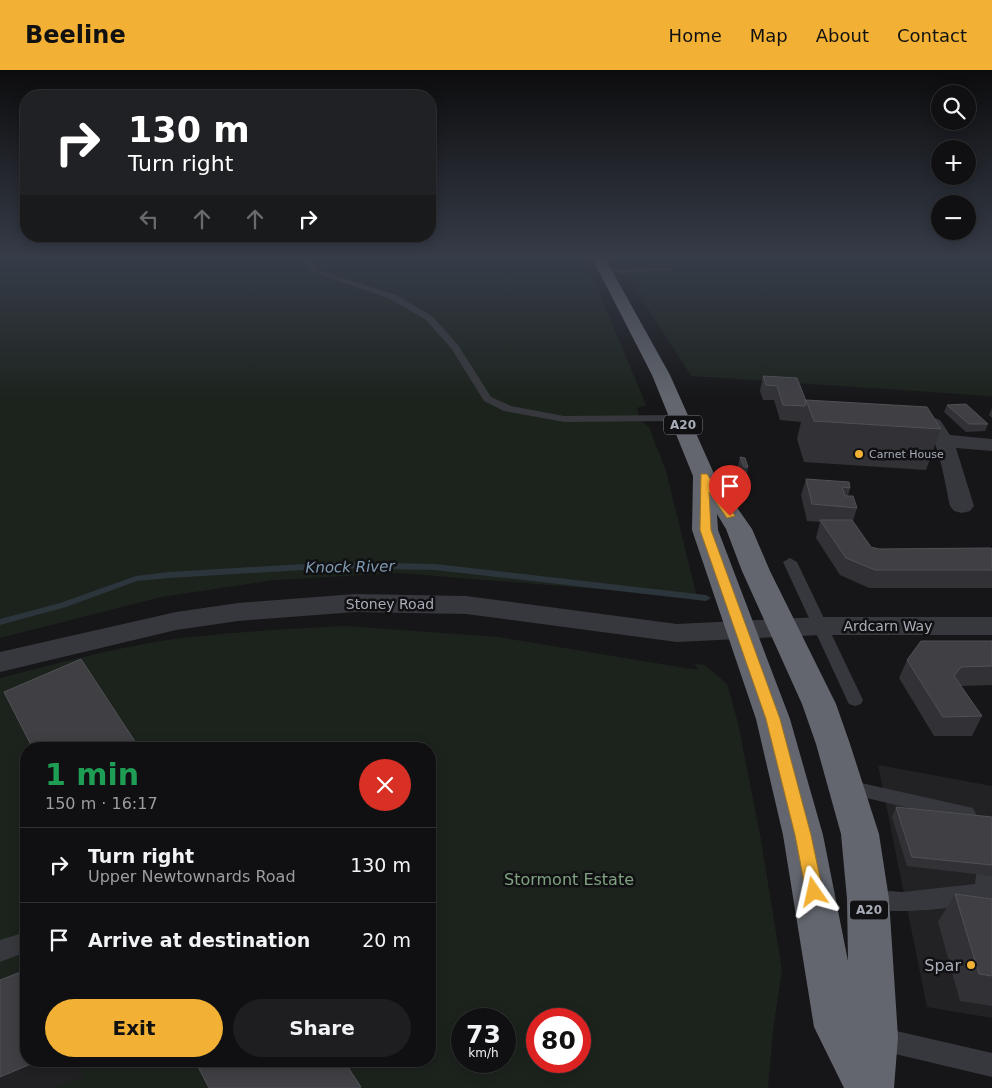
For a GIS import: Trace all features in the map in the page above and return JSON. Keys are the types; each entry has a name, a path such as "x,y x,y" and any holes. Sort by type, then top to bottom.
{"highway":[{"name":"A20","path":"624,306 657,368 704,476 739,529 756,571 819,705 860,834 868,900 870,1069"},
{"name":"A20","path":"704,476 705,530 773,719 803,835 838,1027 870,1069"}],"street":[{"path":"889,415 916,417 933,424 944,441 962,506"},
{"path":"944,441 992,444"},
{"name":"Stoney Road","path":"0,662 176,621 238,612 355,603 466,605 677,633 740,631 783,627"},
{"name":"Ardcarn Way","path":"783,627 992,626"}],"lane":[{"path":"407,306 429,318 455,347 488,399 508,409 564,419 680,418"},
{"path":"790,562 855,700"},
{"path":"845,786 966,814 988,857 985,892 903,902 868,900"},
{"path":"0,952 20,944"},
{"path":"870,1069 992,1065"}],"shaded area":[{"path":"878,765 992,786 992,1018 927,1007"}],"green space":[{"path":"0,306 605,306 646,405 637,408 640,420 649,427 666,471 697,597 399,573 274,580 161,597 0,638"},
{"path":"646,306 992,306 992,396 691,376"},
{"name":"Stormont Estate","path":"345,626 498,637 698,670 695,664 705,665 727,684 738,723 761,840 782,970 773,1030 768,1088 0,1088 0,678 104,652 189,637"}],"building":[{"path":"763,376 797,378 806,401 805,406 783,405 777,386 766,385"},
{"path":"806,400 927,407 941,429 814,421"},
{"path":"966,404 988,424 969,424 947,405"},
{"path":"740,457 745,458 748,467 744,467"},
{"path":"806,479 849,482 850,488 842,487 845,496 853,496 857,508 812,504"},
{"path":"820,520 852,520 871,547 879,549 991,548 992,570 875,570 846,558"},
{"path":"921,641 992,641 992,666 961,667 954,676 982,716 943,717 907,660"},
{"path":"81,659 135,742 29,742 4,692"},
{"path":"896,807 992,817 992,865 912,857"},
{"path":"955,894 992,899 992,976 979,974"},
{"path":"20,972 20,1067 24,1067 0,1077 0,980"},
{"path":"198,1067 348,1067 361,1087 359,1088 209,1088"}],"waterway":[{"name":"Knock River","path":"0,622 63,605 136,579 169,575 336,565 435,567 706,598"}],"place":[{"name":"Carnet House","path":"859,454"},
{"name":"Spar","path":"971,965"}],"route":[{"path":"730,516 704,476 705,530 773,719 803,835 814,892"}]}
